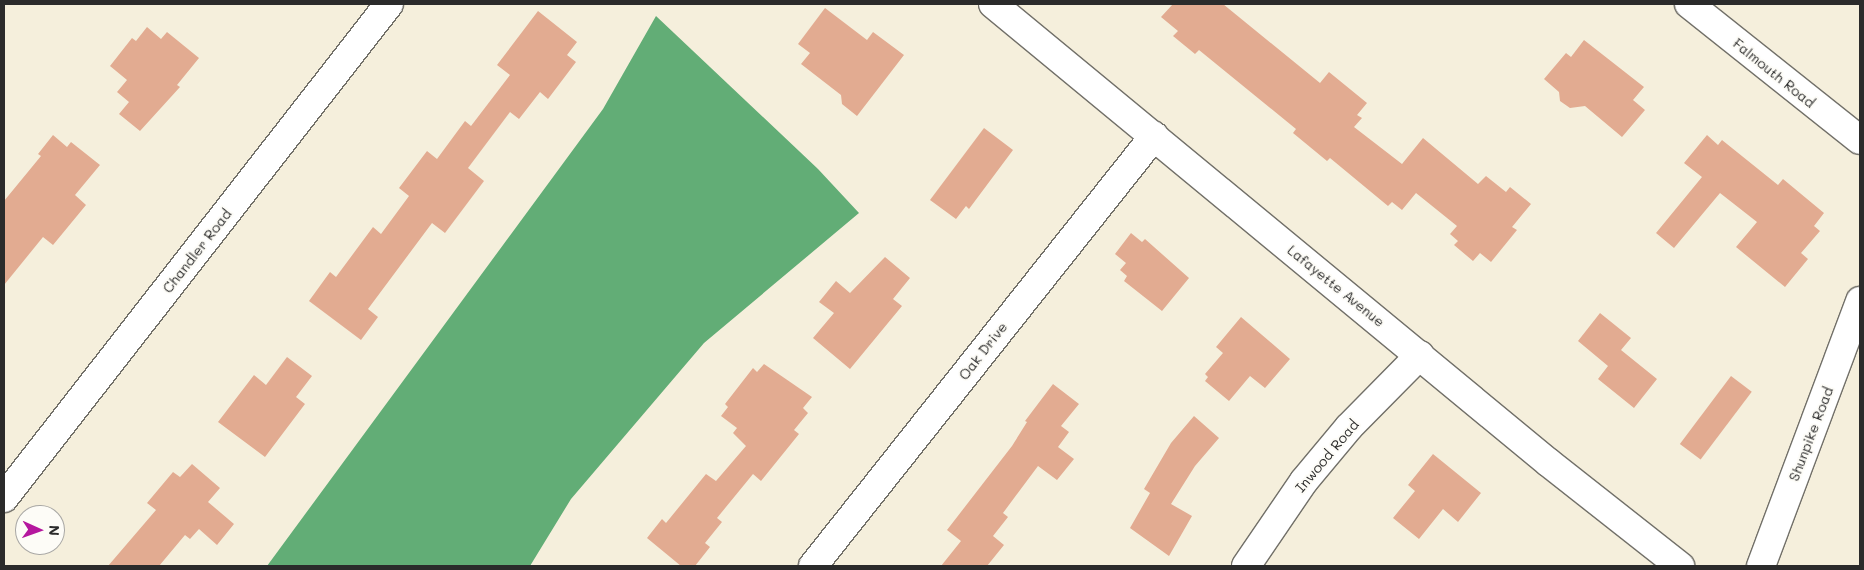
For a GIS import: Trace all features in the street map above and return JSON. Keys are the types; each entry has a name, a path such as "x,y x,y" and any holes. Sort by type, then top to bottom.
{"street":[{"name":"Chandler Road","path":"4,498 389,4"},
{"name":"Lafayette Avenue","path":"994,4 1420,355 1680,566"},
{"name":"Falmouth Road","path":"1689,4 1860,140"},
{"name":"Oak Drive","path":"812,566 1154,136"},
{"name":"Shunpike Road","path":"1761,566 1860,301"},
{"name":"Inwood Road","path":"1246,566 1304,482 1349,427 1420,355"}],"green space":[{"path":"656,16 818,169 859,213 704,343 571,499 530,566 267,566 603,109"}],"building":[{"path":"1173,4 1223,4 1320,83 1329,72 1367,103 1357,115 1362,118 1354,127 1402,164 1423,138 1478,184 1486,176 1506,192 1510,187 1531,204 1512,227 1517,230 1491,262 1480,253 1473,261 1454,245 1458,241 1450,234 1457,226 1416,193 1402,210 1392,202 1388,206 1330,158 1327,161 1293,133 1296,129 1199,50 1195,54 1173,36 1178,31 1161,17"},
{"path":"825,8 867,40 873,32 904,55 857,116 842,104 841,95 801,64 810,53 798,44"},
{"path":"538,11 577,42 567,55 576,62 548,99 540,92 519,119 510,112 468,168 484,181 445,233 432,223 368,309 378,317 361,340 309,301 330,272 336,277 373,227 381,234 409,196 399,188 427,151 437,159 465,121 471,126 510,75 497,65"},
{"path":"147,27 161,39 167,32 199,58 177,85 180,87 140,131 119,114 129,102 117,92 127,80 110,66 132,38 136,41"},
{"path":"1584,40 1644,87 1633,100 1645,110 1622,137 1585,106 1570,108 1560,101 1559,92 1544,79 1566,53 1571,57"},
{"path":"984,128 1013,150 969,209 966,206 956,219 930,200"},
{"path":"53,135 67,147 71,142 100,165 75,195 86,205 53,245 43,237 4,285 4,201 41,156 38,154"},
{"path":"1707,135 1718,145 1722,140 1778,185 1783,179 1824,213 1814,226 1820,231 1801,253 1808,259 1785,287 1736,247 1757,222 1720,193 1674,248 1656,233 1702,177 1684,163"},
{"path":"1131,233 1142,242 1145,239 1189,278 1162,311 1124,281 1127,276 1120,270 1126,263 1115,254"},
{"path":"885,257 910,278 893,299 902,306 850,369 813,338 834,313 819,302 836,281 850,293"},
{"path":"1600,313 1631,338 1621,350 1657,379 1634,408 1598,379 1608,366 1578,341"},
{"path":"1241,317 1290,359 1265,388 1250,376 1229,401 1205,381 1208,377 1205,374 1223,353 1216,347"},
{"path":"287,357 312,376 296,397 305,404 265,457 218,422 254,375 266,385"},
{"path":"764,364 812,397 803,408 808,413 794,430 799,434 761,481 753,474 717,518 722,522 705,543 710,547 695,566 681,566 647,538 662,519 666,523 706,474 716,481 746,446 733,433 737,428 721,416 728,407 725,404 753,368 757,372"},
{"path":"1731,376 1752,392 1701,460 1680,444"},
{"path":"1053,384 1079,404 1061,426 1069,432 1058,447 1074,459 1057,480 1038,466 1003,513 1008,517 993,536 1004,545 987,566 941,566 961,541 947,530 1012,446 1027,422 1025,421"},
{"path":"1194,416 1219,438 1195,466 1171,504 1192,516 1169,556 1130,528 1150,493 1144,489 1171,443"},
{"path":"1433,454 1481,493 1458,522 1443,509 1419,539 1393,518 1415,491 1408,485"},
{"path":"192,464 220,488 208,502 234,524 217,545 199,529 190,539 185,535 159,566 108,566 156,510 147,503 173,472 180,477"}]}
